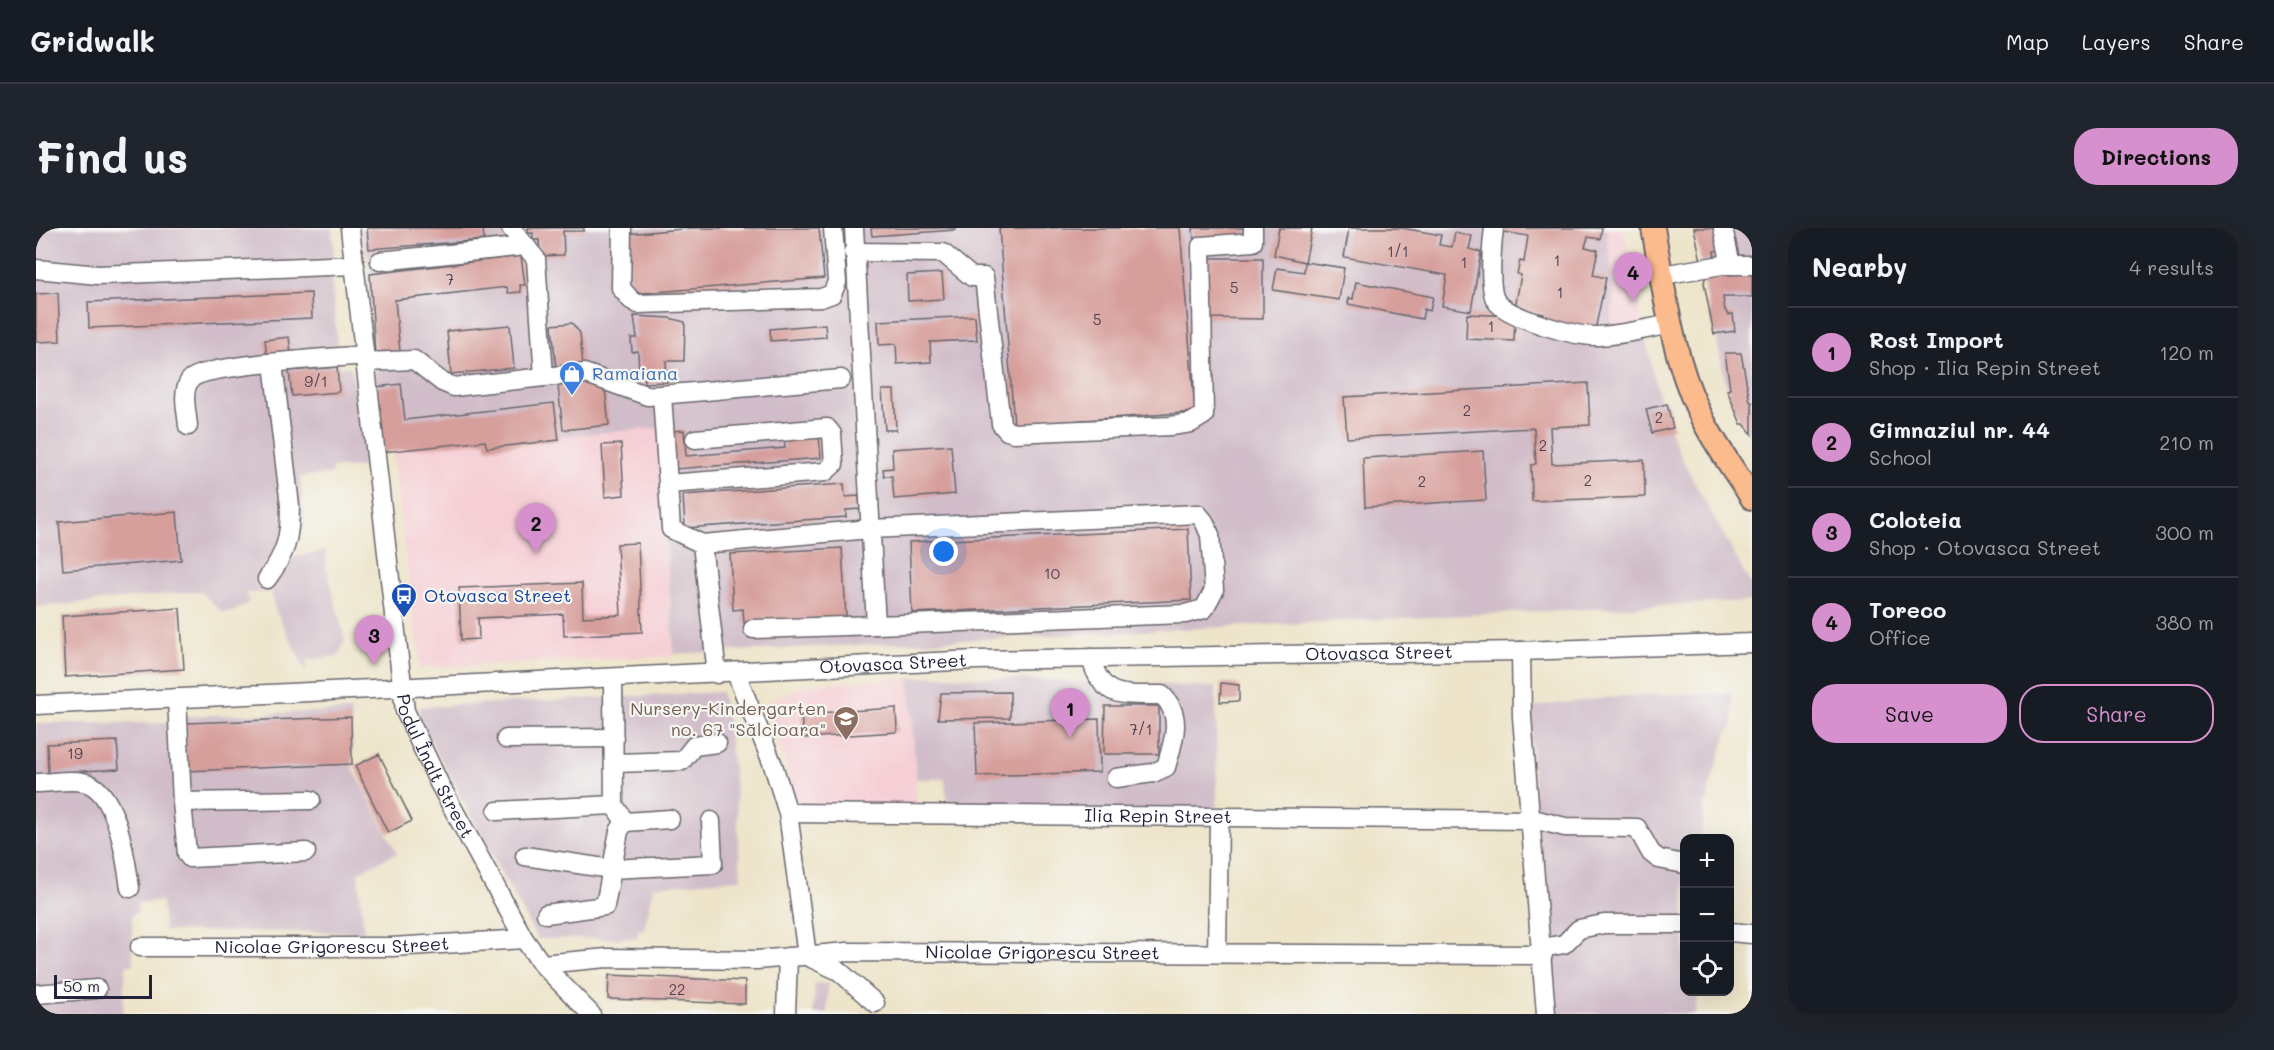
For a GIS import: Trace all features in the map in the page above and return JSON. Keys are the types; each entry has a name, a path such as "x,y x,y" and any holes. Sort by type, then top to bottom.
{"main road":[{"path":"1653,228 1680,359 1699,412 1752,498"},
{"path":"1736,474 1752,509"}],"street":[{"name":"Podul Înalt Street","path":"350,228 405,711 440,783 524,939 542,964 591,1014"},
{"path":"511,228 536,258 544,377"},
{"path":"622,228 621,288 624,294 638,304 821,298 832,294 837,282 833,228"},
{"path":"854,228 876,625"},
{"path":"854,252 943,253 972,277 984,277 1000,424 1006,431 1014,433 1171,426 1191,423 1204,415 1201,246 1253,242 1253,228"},
{"path":"1494,228 1491,246 1494,295 1499,304 1526,320 1594,336 1672,324"},
{"path":"1723,228 1731,265"},
{"path":"380,261 526,246"},
{"path":"1662,275 1731,265 1752,265"},
{"path":"36,269 98,275 355,266"},
{"path":"188,426 185,393 193,377 254,364 365,359 414,360 442,382 454,387 584,374 648,396 841,379"},
{"path":"267,579 286,549 290,527 273,363"},
{"path":"662,395 671,529 702,544 870,529 1198,514 1210,535 1214,590 1204,609 1185,614 753,629"},
{"path":"668,484 825,472 834,464 832,434 827,428 695,439"},
{"path":"702,544 717,674"},
{"name":"Otovasca Street","path":"36,705 717,674 851,665 1091,658 1521,651 1752,643"},
{"path":"1521,651 1522,717 1543,952 1546,1014"},
{"path":"1091,658 1096,678 1117,694 1162,696 1172,705 1176,721 1166,768 1154,773 1116,778"},
{"path":"736,673 773,765 788,813 807,956 839,971 875,1004"},
{"path":"614,679 614,805 625,822"},
{"path":"177,698 182,802 187,854 190,858 306,852"},
{"path":"506,739 614,738"},
{"path":"614,763 682,761 694,746 717,743"},
{"path":"36,783 84,782 102,791 110,804 125,857 130,888"},
{"path":"182,802 311,800"},
{"path":"497,812 614,805"},
{"name":"Ilia Repin Street","path":"788,813 1052,814 1219,819 1530,821 1565,827 1637,828 1651,853 1659,859 1680,863"},
{"path":"625,822 670,819"},
{"path":"1216,953 1219,819"},
{"path":"525,856 611,869 713,864 711,820"},
{"path":"546,914 605,906 619,831 625,822"},
{"name":"Nicolae Grigorescu Street","path":"542,964 607,958 757,960 869,952 1543,952 1564,944 1579,929 1604,924 1680,924"},
{"path":"1734,932 1752,934"},
{"name":"Nicolae Grigorescu Street","path":"140,947 392,947 524,939"},
{"path":"786,1014 788,957"},
{"path":"36,993 97,989"}],"shaded area":[{"path":"36,228 332,228 335,273 331,274 339,367 351,367 367,467 332,468 331,474 300,477 304,527 287,559 326,550 326,566 345,640 338,656 307,660 307,673 275,609 271,592 245,593 249,601 245,605 234,611 222,612 200,591 36,607"},
{"path":"361,228 1606,228 1614,286 1611,330 1642,325 1660,401 1666,400 1673,428 1669,429 1686,467 1751,585 1750,601 674,654 658,428 559,436 559,440 487,448 485,441 383,452 367,278 371,277"},
{"path":"1606,228 1624,228 1642,325 1611,331 1614,286"},
{"path":"1694,228 1752,228 1752,440 1733,408 1727,390"},
{"path":"658,428 673,656 420,668 392,451 485,441"},
{"path":"938,676 1216,687 1217,811 947,808 945,779 916,779 909,678"},
{"name":"Nursery-Kindergarten no. 67 \"Sălcioara\"","path":"909,678 917,805 798,805 767,705 768,701 808,685"},
{"path":"721,692 727,717 736,795 741,879 654,886 645,925 643,930 638,930 638,938 537,939 418,717 420,707"},
{"path":"1732,693 1733,726 1727,733 1710,785 1708,800 1703,807 1702,834 1680,834 1680,996 1697,996 1695,1014 1557,1014 1534,798 1529,707 1622,696"},
{"path":"351,711 353,768 397,853 358,872 364,932 164,931 162,901 137,903 138,912 132,914 133,965 126,966 123,1014 36,1014 36,723 185,723 185,716"},
{"path":"815,983 828,984 827,1014 813,1014"}],"building":[{"path":"367,228 483,228 484,240 369,249"},
{"path":"528,228 584,228 584,231 563,231 564,255 540,256 539,240 533,240 533,233 528,233"},
{"path":"693,228 819,228 824,278 631,294 627,234"},
{"path":"871,228 955,228 955,230 872,236"},
{"path":"999,228 1180,228 1195,412 1014,425"},
{"path":"1193,228 1245,228 1246,240 1194,243"},
{"path":"1279,228 1312,228 1305,262 1274,255"},
{"path":"1349,228 1402,228 1441,235 1439,245 1452,247 1455,233 1472,236 1469,249 1481,252 1471,311 1442,306 1447,275 1344,257"},
{"path":"1499,228 1602,228 1600,239 1588,237 1585,247 1598,250 1593,275 1606,278 1595,330 1543,321 1544,314 1515,308 1521,275 1517,274 1520,261 1524,262 1528,236 1499,231"},
{"path":"1694,228 1719,228 1724,249 1714,251 1715,258 1701,261"},
{"path":"521,256 525,285 520,285 521,292 508,293 507,287 395,300 400,352 375,354 370,274"},
{"path":"1206,258 1263,258 1263,319 1205,318"},
{"path":"1305,262 1344,268 1339,300 1273,290 1277,268 1304,272"},
{"path":"1752,271 1752,297 1723,297 1725,310 1728,315 1733,314 1735,331 1714,334 1704,283 1706,274"},
{"path":"942,273 944,299 908,301 907,275"},
{"path":"1356,282 1433,297 1430,311 1424,309 1422,319 1348,304 1349,298 1353,299"},
{"path":"58,293 60,341 36,342 36,294"},
{"path":"311,293 312,318 89,328 88,302"},
{"path":"1467,314 1515,316 1514,341 1466,339"},
{"path":"634,316 669,318 685,322 684,361 666,361 667,382 644,383 644,377 639,378 638,351 632,352 631,338 637,338"},
{"path":"975,316 977,340 930,342 931,362 897,364 896,344 879,345 878,321"},
{"path":"572,323 580,333 583,366 556,368 552,325"},
{"path":"825,324 826,337 771,341 770,329"},
{"path":"510,325 514,368 451,374 447,331"},
{"path":"289,337 291,354 267,357 265,340"},
{"path":"1725,353 1741,353 1750,402 1752,402 1752,434 1744,424 1741,424 1727,390 1730,389"},
{"path":"337,367 339,392 292,396 289,371"},
{"path":"590,383 605,389 609,425 563,430 558,386"},
{"path":"1588,383 1590,425 1550,427 1552,464 1644,460 1645,497 1532,501 1531,465 1536,464 1534,428 1347,438 1344,397"},
{"path":"401,384 405,420 554,403 559,440 487,448 485,441 383,452 376,387"},
{"path":"882,390 894,390 896,430 885,430"},
{"path":"1667,404 1673,428 1652,433 1646,409"},
{"path":"684,430 686,456 785,448 784,438 819,436 821,458 674,469 672,431"},
{"path":"621,444 624,495 605,497 602,445"},
{"path":"951,445 955,494 894,499 892,476 884,476 883,469 893,468 892,449"},
{"path":"1483,451 1486,500 1365,507 1363,458"},
{"path":"844,484 845,497 859,496 860,509 846,510 846,517 685,528 683,495"},
{"path":"177,512 181,560 63,570 59,522"},
{"path":"1188,529 1191,600 912,613 909,542"},
{"path":"638,543 642,632 564,636 563,614 478,618 479,639 461,640 459,588 582,583 583,617 621,615 617,544"},
{"path":"842,548 846,617 744,623 743,609 733,610 730,554"},
{"path":"180,608 184,669 65,677 62,616"},
{"path":"1221,683 1239,685 1239,701 1220,702"},
{"path":"1010,692 1010,718 938,719 941,693"},
{"path":"1105,706 1159,706 1159,754 1104,754"},
{"path":"896,708 897,732 803,738 801,714"},
{"path":"351,717 352,764 187,771 185,723"},
{"path":"1099,719 1100,772 977,776 975,723"},
{"path":"117,741 119,769 48,773 47,744"},
{"path":"379,754 412,821 388,833 355,766"},
{"path":"609,975 745,981 745,1004 608,999"}],"place":[{"name":"Toreco","path":"1633,302"},
{"name":"Ramaiana","path":"572,397"},
{"name":"Gimnaziul nr. 44","path":"536,553"},
{"name":"Otovasca Street","path":"404,619"},
{"name":"Coloteia","path":"374,665"},
{"name":"Rost Import","path":"1070,738"},
{"name":"Nursery-Kindergarten no. 67 \"Sălcioara\"","path":"846,742"}]}
